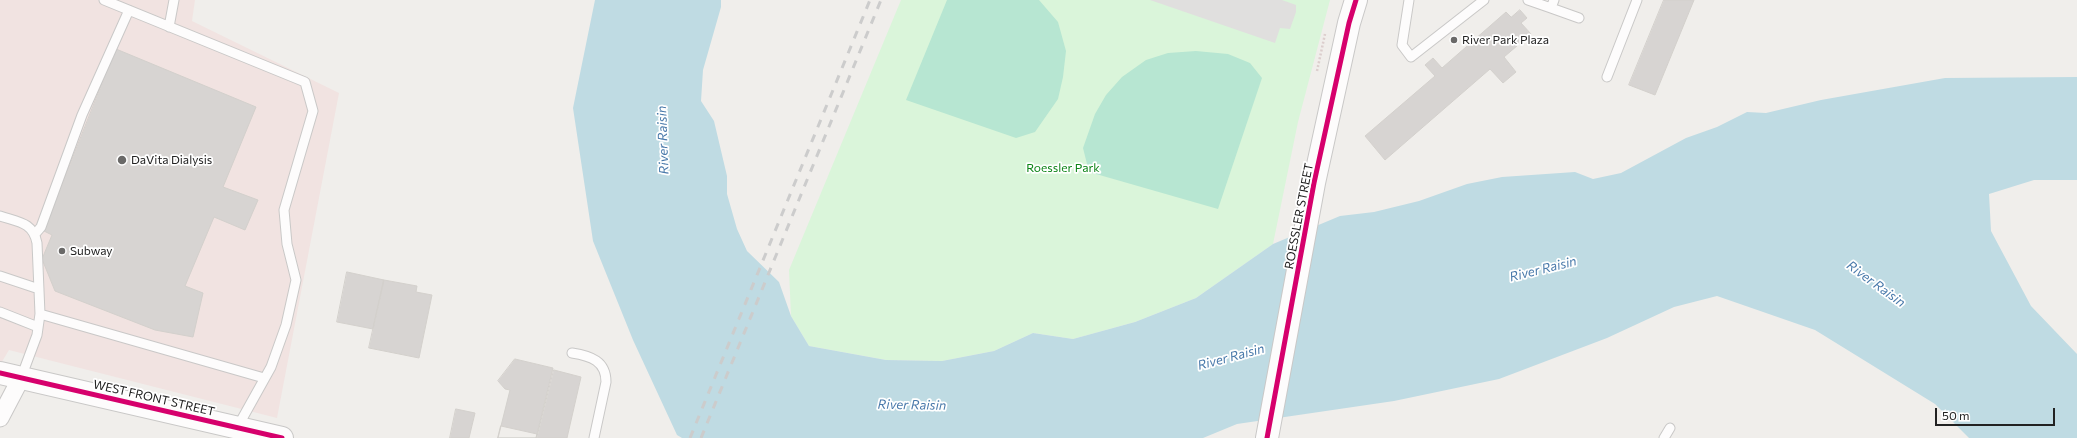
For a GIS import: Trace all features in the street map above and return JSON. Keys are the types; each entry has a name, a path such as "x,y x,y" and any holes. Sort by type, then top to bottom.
{"street":[{"name":"ROESSLER STREET","path":"1268,438 1314,183 1349,23 1356,0"},
{"name":"WEST FRONT STREET","path":"0,373 234,433 282,438"},
{"path":"0,418 21,378"}],"lane":[{"path":"104,0 305,82 313,111 284,210 287,244 296,280 286,325 271,367 234,433"},
{"path":"169,27 174,0"},
{"path":"1409,0 1402,45 1412,57 1484,0"},
{"path":"1528,0 1552,4 1579,18"},
{"path":"1607,77 1637,0"},
{"path":"35,234 40,227 82,115 129,10"},
{"path":"0,216 28,226 35,234 40,314 38,327 21,378"},
{"path":"0,276 39,289"},
{"path":"0,312 38,327"},
{"path":"40,314 264,378"},
{"path":"572,353 589,356 598,360 606,374 606,382 594,438"},
{"path":"1664,438 1670,428"}],"shaded area":[{"path":"0,0 195,0 192,21 339,93 277,418 9,350 0,365"},
{"path":"1150,0 1282,0 1296,5 1296,12 1290,29 1280,28 1275,43"}],"green space":[{"name":"Roessler Park","path":"901,0 1330,0 1298,122 1273,244 1196,298 1135,322 1073,339 1033,333 994,351 942,361 886,360 809,346 791,316 789,270"},
{"path":"947,0 1039,0 1058,22 1066,51 1063,77 1058,99 1035,132 1016,138 906,100"},
{"path":"1196,51 1228,54 1250,63 1262,78 1218,209 1089,172 1083,148 1095,114 1106,95 1122,77 1146,60 1168,53"}],"water":[{"name":"River Raisin","path":"595,0 721,0 721,7 703,70 701,101 714,121 727,176 727,194 737,229 747,251 779,282 791,316 809,346 886,360 942,361 994,351 1033,333 1073,339 1135,322 1196,298 1273,244 1340,216 1374,212 1419,201 1467,184 1502,177 1575,172 1593,179 1621,173 1686,138 1717,127 1747,112 1766,113 1821,100 1945,78 2077,77 2077,180 2034,180 1989,194 1991,231 2031,306 2077,354 2077,438 1969,438 1935,404 1815,330 1717,296 1674,307 1607,338 1499,379 1394,401 1237,424 1203,438 682,438 677,435 633,340 593,241 573,108"}],"building":[{"path":"1664,0 1694,0 1655,95 1629,85"},
{"path":"1520,10 1527,18 1521,23 1531,34 1504,57 1516,72 1503,83 1490,69 1385,160 1365,136 1435,76 1425,65 1433,58 1442,68 1506,12 1511,17"},
{"path":"116,49 256,107 223,187 258,200 245,230 214,217 185,286 203,293 193,337 155,330 55,291 42,259 52,235 44,231"},
{"path":"347,272 384,280 373,329 337,322"},
{"path":"384,280 417,286 416,292 432,295 419,358 369,348"},
{"path":"515,359 553,368 536,438 498,438 510,390 505,389 498,381"},
{"path":"554,370 581,377 567,438 537,438"},
{"path":"456,409 475,413 469,438 450,438"},
{"path":"501,426 537,434 536,438 498,438"}],"railway":[{"path":"690,438 870,0"},
{"path":"701,438 881,0"}],"cycle path":[{"path":"1267,438 1314,183 1349,23 1356,0"},
{"path":"0,373 282,438"}],"place":[{"name":"River Park Plaza","path":"1454,40"},
{"name":"DaVita Dialysis","path":"122,160"},
{"name":"Subway","path":"62,251"}]}
